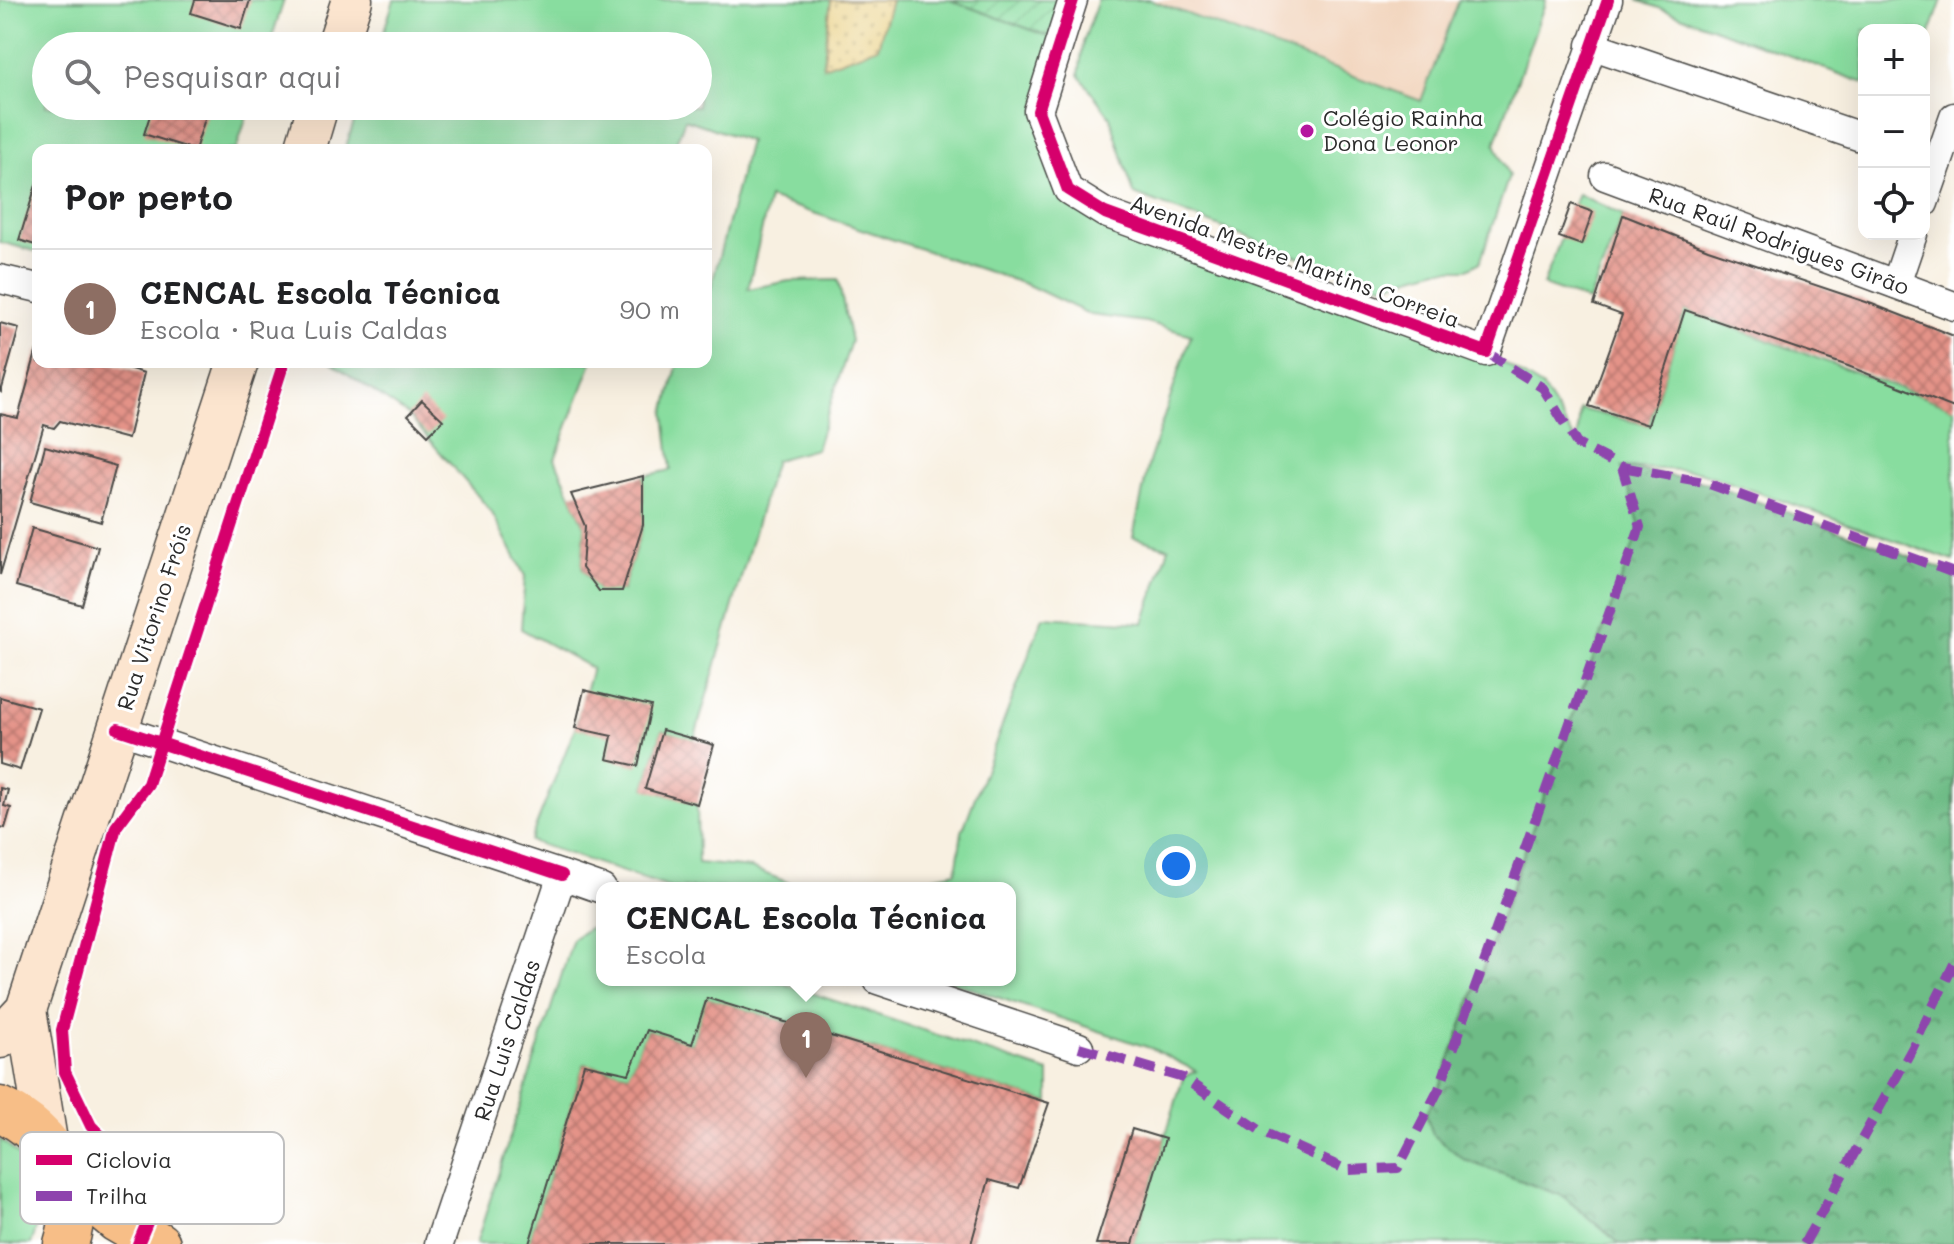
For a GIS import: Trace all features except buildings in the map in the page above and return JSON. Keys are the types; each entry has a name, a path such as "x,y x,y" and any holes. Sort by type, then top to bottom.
{"main road":[{"path":"342,32 352,0"},
{"path":"307,144 314,120"},
{"name":"Rua Vitorino Fróis","path":"48,1132 13,1024 118,729 236,368"},
{"path":"0,1109 24,1120 34,1132"},
{"path":"66,1244 69,1224"},
{"path":"124,1224 158,1244"}],"street":[{"name":"Avenida Mestre Martins Correia","path":"1073,0 1038,111 1068,190 1105,213 1486,352 1591,45"},
{"path":"1608,0 1591,45 1858,136"},
{"path":"1930,187 1954,117"},
{"name":"Rua Raúl Rodrigues Girão","path":"1605,176 1954,306"},
{"path":"1896,284 1911,240"},
{"path":"0,279 32,287"},
{"path":"118,729 596,887"},
{"name":"Rua Luis Caldas","path":"439,1244 562,875"},
{"path":"896,986 1079,1047"}],"shaded area":[{"name":"Colégio Rainha Dona Leonor","path":"1098,0 1546,0 1495,144 1509,176 1480,262 1468,269 1438,269 1383,285 1120,144 1110,117 1079,75 1083,43"}],"green space":[{"path":"0,0 284,0 274,32 32,32 32,120 246,120 238,144 32,144 32,250 0,242"},
{"path":"394,0 831,0 832,7 891,0 950,0 1062,41 1038,111 1068,190 1486,352 1543,388 1577,443 1580,409 1648,425 1685,310 1954,408 1954,561 1697,471 1622,467 1640,527 1439,1089 1426,1114 1465,1160 1563,1196 1620,1244 1133,1244 1183,1078 1196,1071 1153,1049 964,986 1016,986 1016,882 917,882 956,872 962,832 1043,617 1144,623 1169,548 1133,537 1149,462 1191,335 1146,322 1091,315 1028,285 769,198 748,289 789,281 838,280 851,341 816,449 775,460 694,740 662,730 645,788 697,804 698,863 751,868 787,882 653,882 530,841 575,728 592,668 521,629 525,576 491,511 408,415 339,368 590,368 555,459 585,526 582,568 599,591 622,591 643,525 643,476 671,470 665,413 677,368 712,368 712,284 749,141 688,120 712,120 712,32 384,32"},
{"path":"950,0 1076,0 1062,41"},
{"name":"Colégio Rainha Dona Leonor","path":"1098,0 1150,0 1421,101 1459,0 1546,0 1495,144 1509,176 1480,262 1468,269 1438,269 1383,285 1365,282 1134,194 1110,117 1079,75 1083,43"},
{"path":"1637,0 1942,0 1930,33 1930,24 1858,24 1858,81"},
{"path":"355,120 685,120 675,144 347,144"},
{"path":"1578,194 1623,215 1589,301 1543,285"},
{"path":"1622,467 1704,482 1954,573 1954,1244 1620,1244 1563,1196 1465,1160 1433,1135 1426,1114 1439,1089 1484,967 1640,527"},
{"path":"596,926 596,986 790,986 1049,1072 1049,1103 707,998 692,1044 647,1030 629,1074 584,1064 529,1244 476,1244 573,939"},
{"path":"0,1139 20,1159 20,1224 37,1224 31,1244 0,1244"}],"sand":[{"path":"831,0 891,0 878,47 823,67"}],"marked path":[{"path":"1079,1047 1183,1078 1261,1131 1347,1170 1398,1168 1439,1089 1640,527 1622,467 1577,444 1543,388 1486,352"},
{"path":"1622,467 1704,482 1954,573"},
{"path":"1804,1244 1913,1047 1954,964"}],"cycle path":[{"path":"1073,0 1038,111 1068,190 1105,213 1486,352 1608,0"},
{"path":"97,1132 91,1126 65,1072 62,1030 116,827 148,784 282,368"},
{"path":"118,729 562,875"},
{"path":"138,1244 146,1224"}],"place":[{"name":"Colégio Rainha Dona Leonor","path":"1307,131"},
{"name":"CENCAL Escola Técnica","path":"806,1078"}]}
